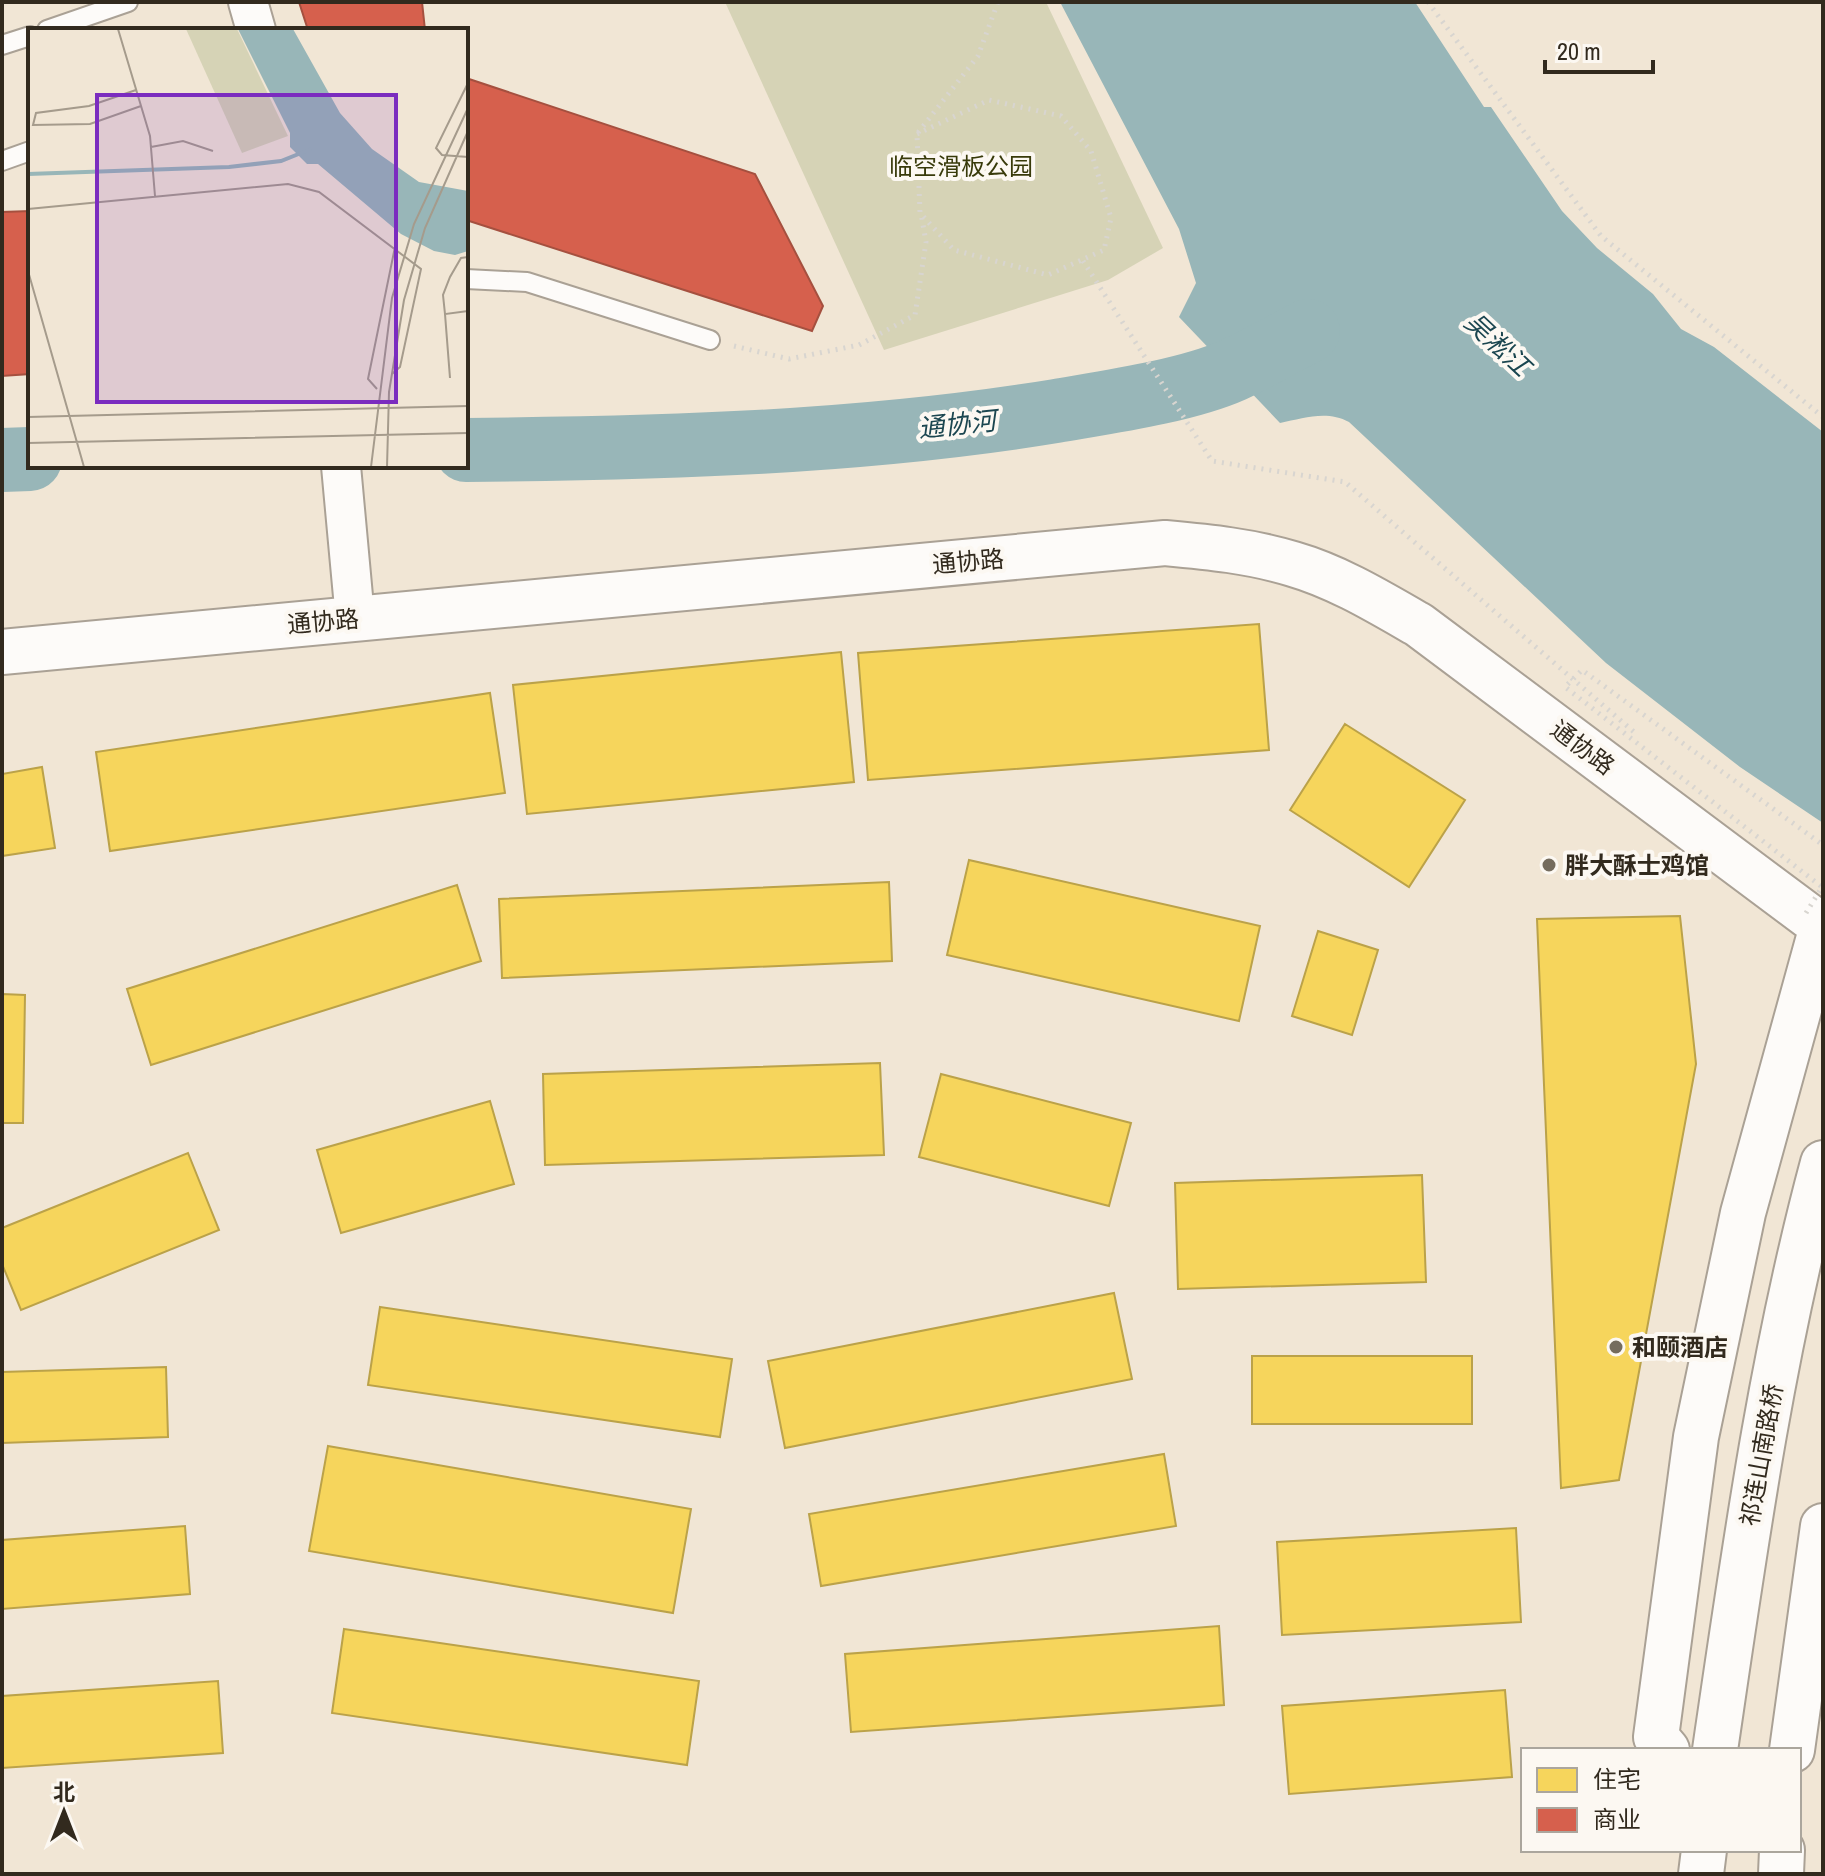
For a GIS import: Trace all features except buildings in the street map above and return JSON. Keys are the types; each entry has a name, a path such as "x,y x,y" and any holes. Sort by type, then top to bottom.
{"street":[{"path":"248,2 255,28"},
{"path":"341,468 353,601"},
{"name":"通协路","path":"2,652 353,601 1165,543 1225,549 1293,564 1354,588 1419,625 1817,922"},
{"path":"1665,1748 1656,1737 1696,1437 1743,1213 1817,922"},
{"name":"祁连山南路桥","path":"1715,1748 1763,1430 1803,1238 1823,1163"},
{"path":"1793,1748 1808,1692 1823,1526"},
{"path":"1701,1874 1704,1852"},
{"path":"1781,1874 1782,1852"}],"lane":[{"path":"53,28 128,2"},
{"path":"2,45 28,37"},
{"path":"2,161 28,152"},
{"path":"468,279 527,282 710,340"}],"path":[{"path":"710,340 789,359 859,345 915,315 926,242 920,213 917,134 978,56 998,2"},
{"path":"1428,2 1601,236 1823,417"},
{"path":"917,134 989,100 1061,116 1091,151 1111,218 1104,250 1048,275 954,250 920,213"},
{"path":"1083,261 1212,461 1345,482 1605,705"},
{"path":"1817,922 1822,887 1565,687 1582,670 1823,845"}],"green space":[{"name":"临空滑板公园","path":"725,2 1046,2 1163,248 1108,280 884,350"}],"water":[{"name":"吴淞江","path":"1060,2 1415,2 1484,107 1491,107 1562,211 1597,248 1653,294 1681,329 1714,347 1823,432 1823,823 1740,767 1606,663 1349,422 1324,416 1280,423 1179,317 1196,283 1179,229"}],"waterway":[{"name":"通协河","path":"468,450 762,442 983,422 1122,400 1193,384 1242,366 1308,331"},
{"name":"通协河","path":"2,460 28,459"}],"place":[{"name":"胖大酥士鸡馆","path":"1549,865"},
{"name":"和颐酒店","path":"1616,1347"}]}
